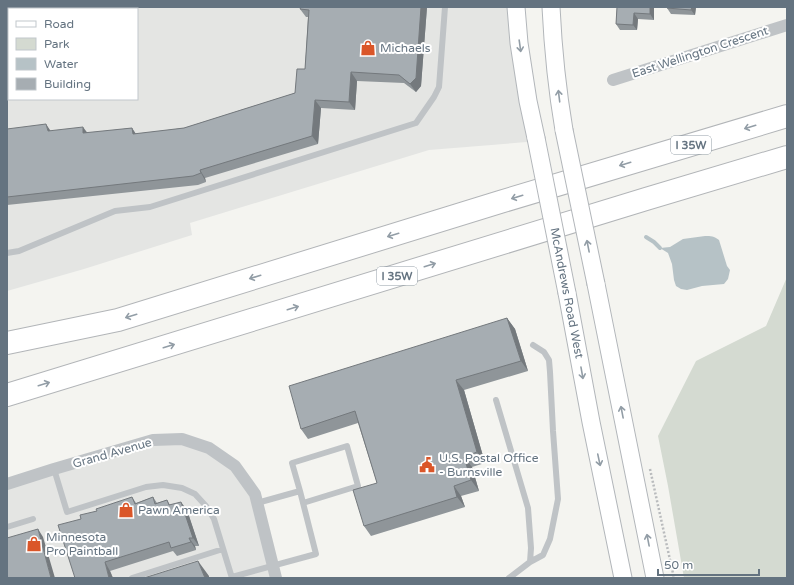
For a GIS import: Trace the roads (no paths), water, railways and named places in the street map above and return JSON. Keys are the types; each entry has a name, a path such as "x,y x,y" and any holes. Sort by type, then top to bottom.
{"highway":[{"name":"I 35W","path":"7,344 118,320 492,204 787,116"},
{"name":"I 35W","path":"7,395 787,157"}],"main road":[{"name":"McAndrews Road West","path":"516,7 519,43 527,94 623,578"},
{"path":"551,7 552,43 564,130 655,578"}],"street":[{"name":"East Wellington Crescent","path":"613,80 787,25"},
{"name":"Grand Avenue","path":"7,484 153,440 182,440 209,448 235,466 255,494 276,578"}],"lane":[{"path":"7,253 19,251 115,211 150,207 416,123 439,87 445,7"},
{"path":"509,578 543,554 550,539 558,499 549,360 544,352 533,345"},
{"path":"496,400 528,508 531,548 530,562"},
{"path":"54,470 67,512 146,487 163,485 182,488 195,494 206,506 214,519 232,578 316,554 292,463 347,446 358,486 303,503"},
{"path":"257,503 300,491"},
{"path":"7,527 33,519"},
{"path":"132,578 223,549"}],"water":[{"path":"712,236 719,240 727,266 730,270 728,279 724,284 702,286 687,290 681,289 676,286 672,264 668,253 660,248 670,247 683,239"}],"waterway":[{"path":"646,237 660,248"}],"place":[{"name":"Michaels","path":"368,48"},
{"name":"U.S. Postal Office - Burnsville","path":"427,465"},
{"name":"Pawn America","path":"126,510"},
{"name":"Minnesota Pro Paintball","path":"34,544"}]}
